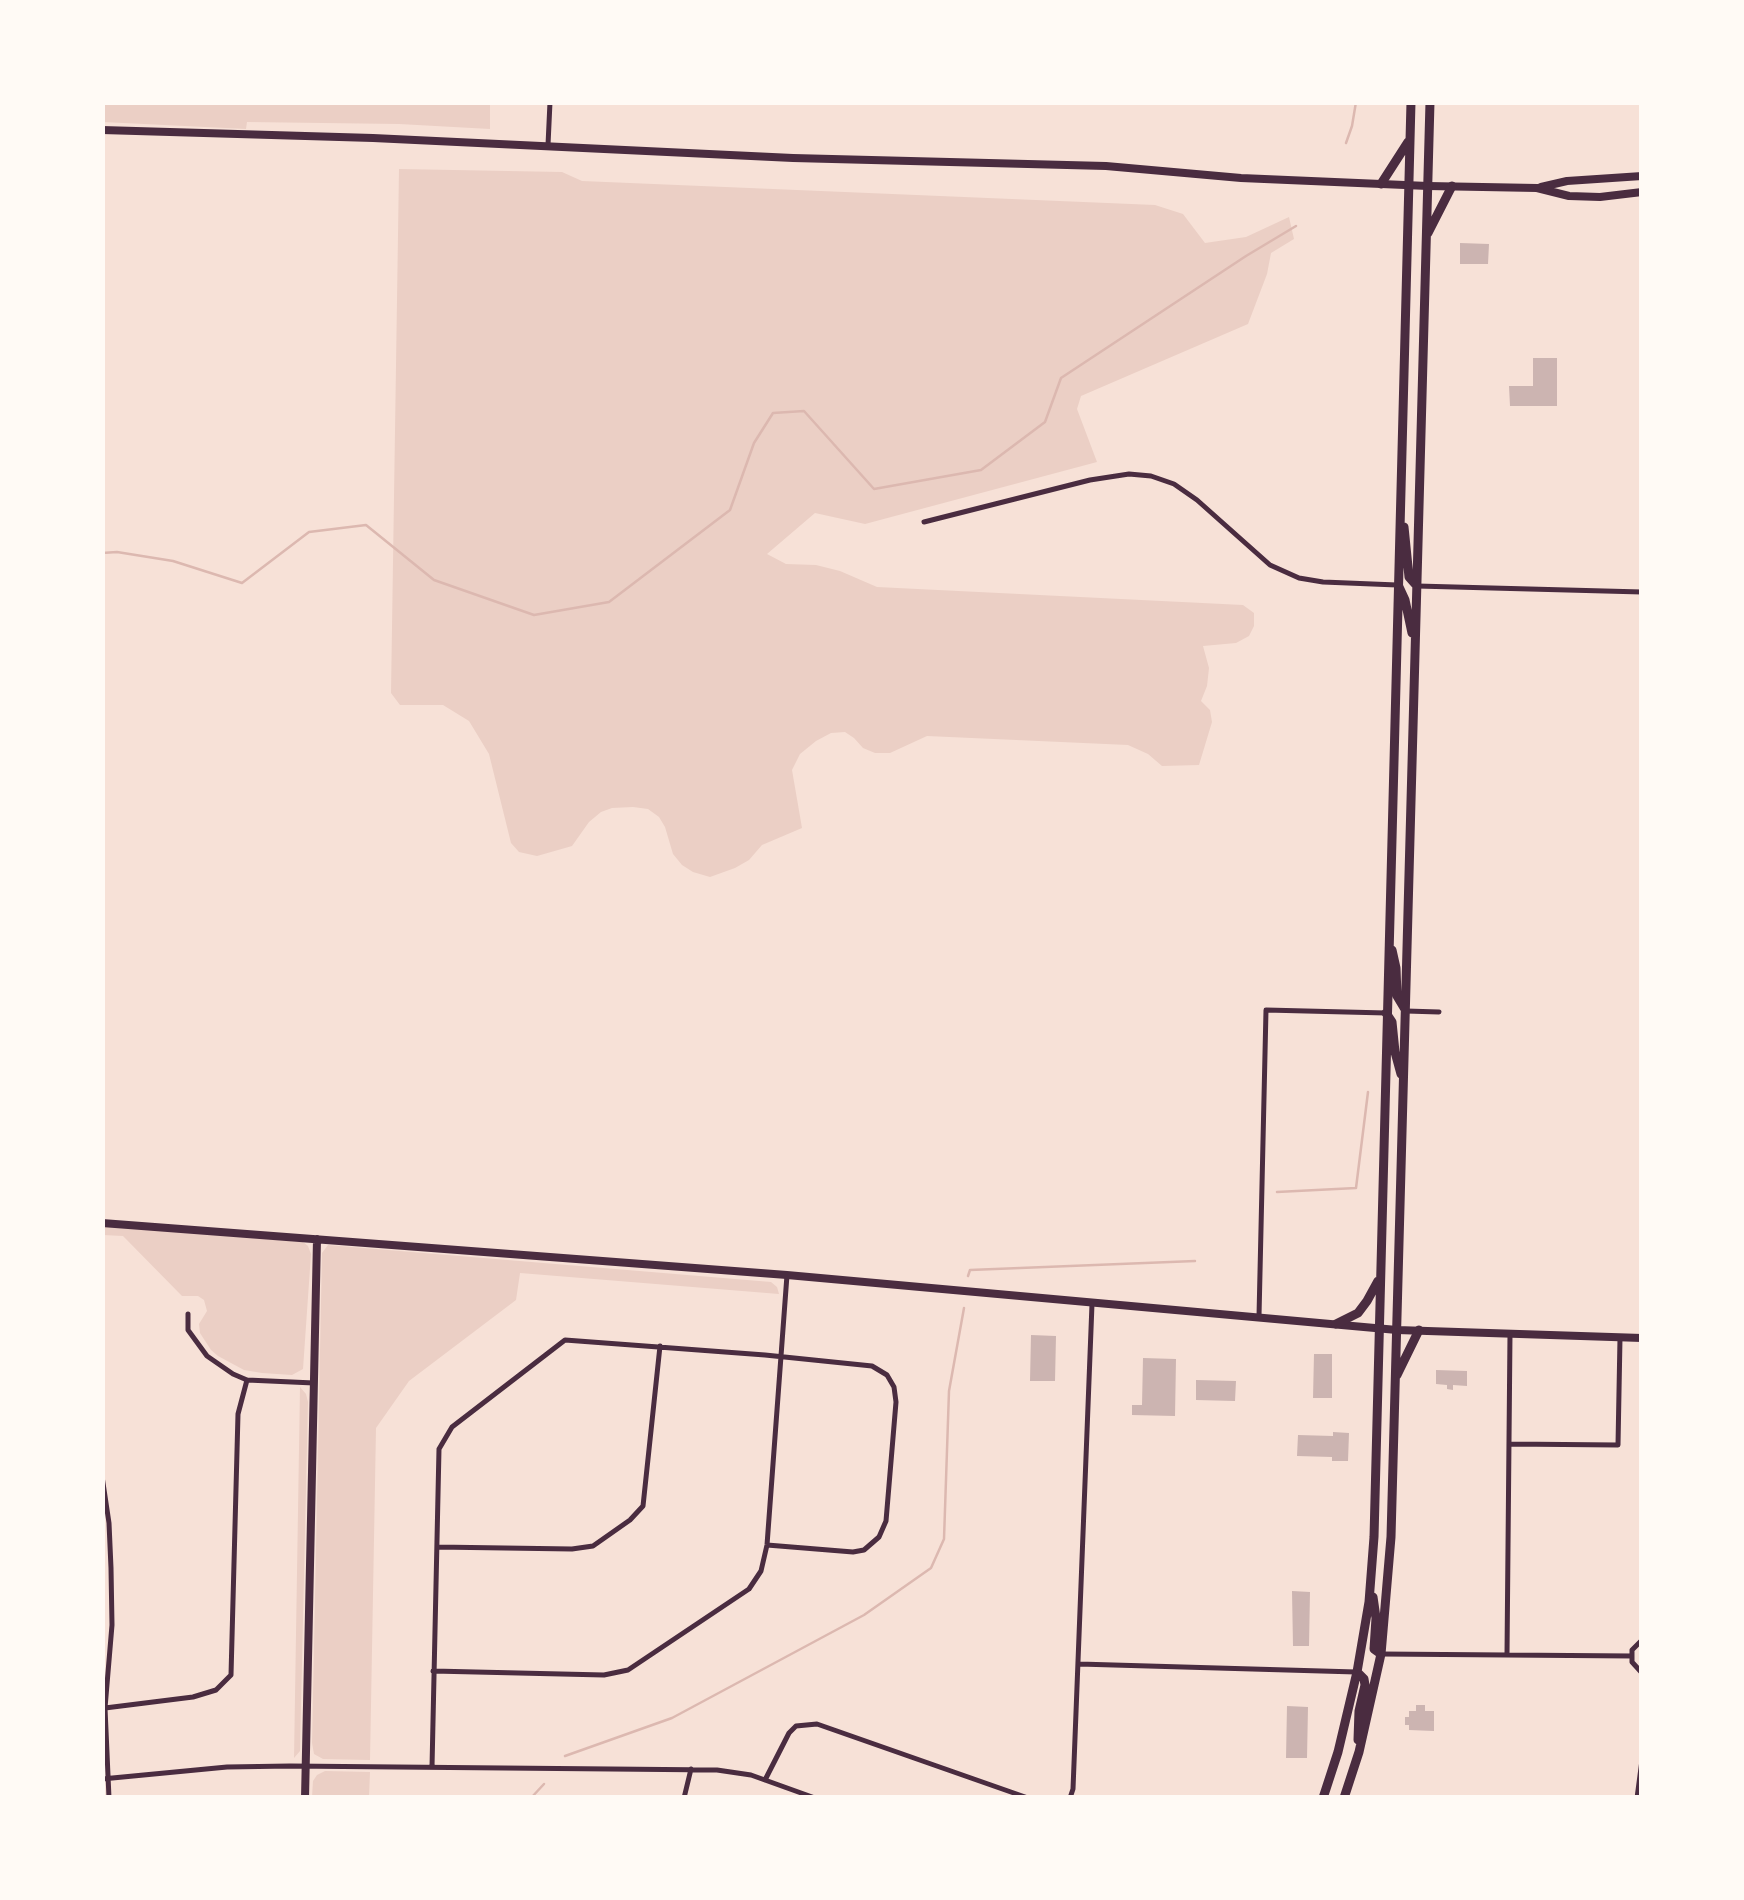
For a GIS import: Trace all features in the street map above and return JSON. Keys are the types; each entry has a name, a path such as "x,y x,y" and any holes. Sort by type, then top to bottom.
{"main road":[{"path":"1323,1798 1357,1672 1374,1538 1410,102"},
{"path":"1344,1798 1358,1758 1381,1654 1391,1537 1430,102"},
{"path":"1380,184 1410,140"},
{"path":"1426,236 1452,186"},
{"path":"1400,500 1410,577 1417,586"},
{"path":"1397,585 1405,600 1416,646"},
{"path":"1388,933 1396,968 1396,996 1406,1011"},
{"path":"1386,1013 1392,1022 1395,1052 1404,1081"},
{"path":"1336,1324 1358,1313 1380,1278"},
{"path":"1396,1378 1419,1330"},
{"path":"1371,1576 1376,1618 1374,1649 1381,1654"},
{"path":"1357,1672 1364,1679 1358,1758"}],"street":[{"path":"548,148 550,102"},
{"path":"102,130 374,138 793,158 1106,166 1242,178 1537,188 1569,196 1642,192"},
{"path":"1537,188 1567,181 1642,176"},
{"path":"924,522 1090,480 1129,474 1151,476 1174,484 1270,565 1299,578 1397,585"},
{"path":"1417,586 1642,592"},
{"path":"1259,1316 1266,1010 1386,1013"},
{"path":"1406,1011 1440,1012"},
{"path":"102,1223 787,1275 1397,1330 1642,1338"},
{"path":"305,1798 316,1239"},
{"path":"433,1672 604,1675 628,1670 749,1589 761,1571 767,1545 787,1275"},
{"path":"1070,1798 1074,1789 1092,1301"},
{"path":"188,1314 188,1330 207,1356 233,1374 247,1380 314,1383"},
{"path":"1508,1654 1510,1334"},
{"path":"1509,1444 1618,1445 1620,1338"},
{"path":"432,1767 439,1449 452,1427 565,1340 872,1366 887,1375 896,1402 886,1521 879,1537 864,1550 853,1552 767,1545"},
{"path":"436,1546 593,1546 630,1520 644,1506 660,1346"},
{"path":"105,1708 193,1697 216,1690 231,1676 238,1414 247,1380"},
{"path":"102,1476 112,1568 105,1708 105,1780 109,1798"},
{"path":"1642,1640 1632,1656 1635,1668 1642,1673"},
{"path":"1381,1654 1632,1656"},
{"path":"1079,1664 1357,1672"},
{"path":"766,1780 788,1733 796,1726 817,1724 1028,1798"},
{"path":"1637,1798 1642,1760"},
{"path":"105,1780 227,1768 306,1766 691,1769 733,1771 815,1798"},
{"path":"684,1798 691,1769"}],"shaded area":[{"path":"103,103 490,103 490,129 247,122 246,129 103,122"},
{"path":"399,169 562,172 582,181 1155,205 1183,214 1205,243 1246,237 1289,217 1294,239 1271,253 1248,324 1081,396 1077,409 1097,462 865,524 815,513 767,554 786,564 840,571 877,587 1243,605 1254,613 1249,636 1236,643 1203,646 1209,668 1201,701 1210,710 1212,722 1199,765 1162,766 1128,745 927,736 890,753 875,753 845,732 831,733 800,754 792,770 802,828 762,845 735,868 710,877 693,872 673,854 659,817 648,809 633,807 601,812 572,846 537,856 519,852 511,843 489,754 469,721 443,705 400,705 391,693"},
{"path":"102,1226 303,1242 311,1254 303,1369 292,1375 262,1373 244,1370 218,1356 200,1333 199,1324 207,1311 204,1300 182,1296 123,1236 103,1235"},
{"path":"328,1245 771,1282 779,1294 520,1273 516,1300 409,1381 376,1428 370,1760 323,1759 314,1754 312,1743 322,1253"},
{"path":"300,1387 308,1402 300,1751 294,1758"},
{"path":"325,1771 370,1772 369,1797 312,1797 313,1781"}],"building":[{"path":"1460,243 1489,244 1488,264 1460,264"},
{"path":"1533,358 1557,358 1557,406 1510,406 1509,386 1533,386"},
{"path":"1031,1335 1056,1336 1055,1381 1030,1381"},
{"path":"1314,1354 1332,1354 1332,1398 1313,1398"},
{"path":"1143,1358 1176,1359 1175,1416 1132,1415 1132,1405 1142,1405"},
{"path":"1436,1370 1467,1371 1467,1386 1453,1385 1453,1390 1436,1384"},
{"path":"1196,1380 1236,1381 1235,1401 1196,1400"},
{"path":"1333,1432 1349,1433 1348,1461 1297,1456 1298,1435 1333,1436"},
{"path":"1292,1591 1310,1592 1309,1646 1293,1646"},
{"path":"1416,1705 1434,1711 1434,1731 1409,1730 1409,1725 1405,1725 1405,1717 1409,1717 1409,1711 1416,1711"},
{"path":"1287,1706 1308,1707 1307,1758 1286,1758"}],"waterway":[{"path":"1346,143 1356,102"},
{"path":"102,553 173,561 242,583 309,532 366,525 434,580 534,615 609,602 730,510 754,443 773,413 804,411 874,489 981,470 1045,422 1061,378 1296,226"},
{"path":"1277,1192 1356,1188 1368,1092"},
{"path":"968,1276 970,1270 1195,1261"},
{"path":"565,1756 672,1718 864,1615 931,1568 944,1539 949,1391 964,1308"},
{"path":"531,1798 544,1784"}]}
